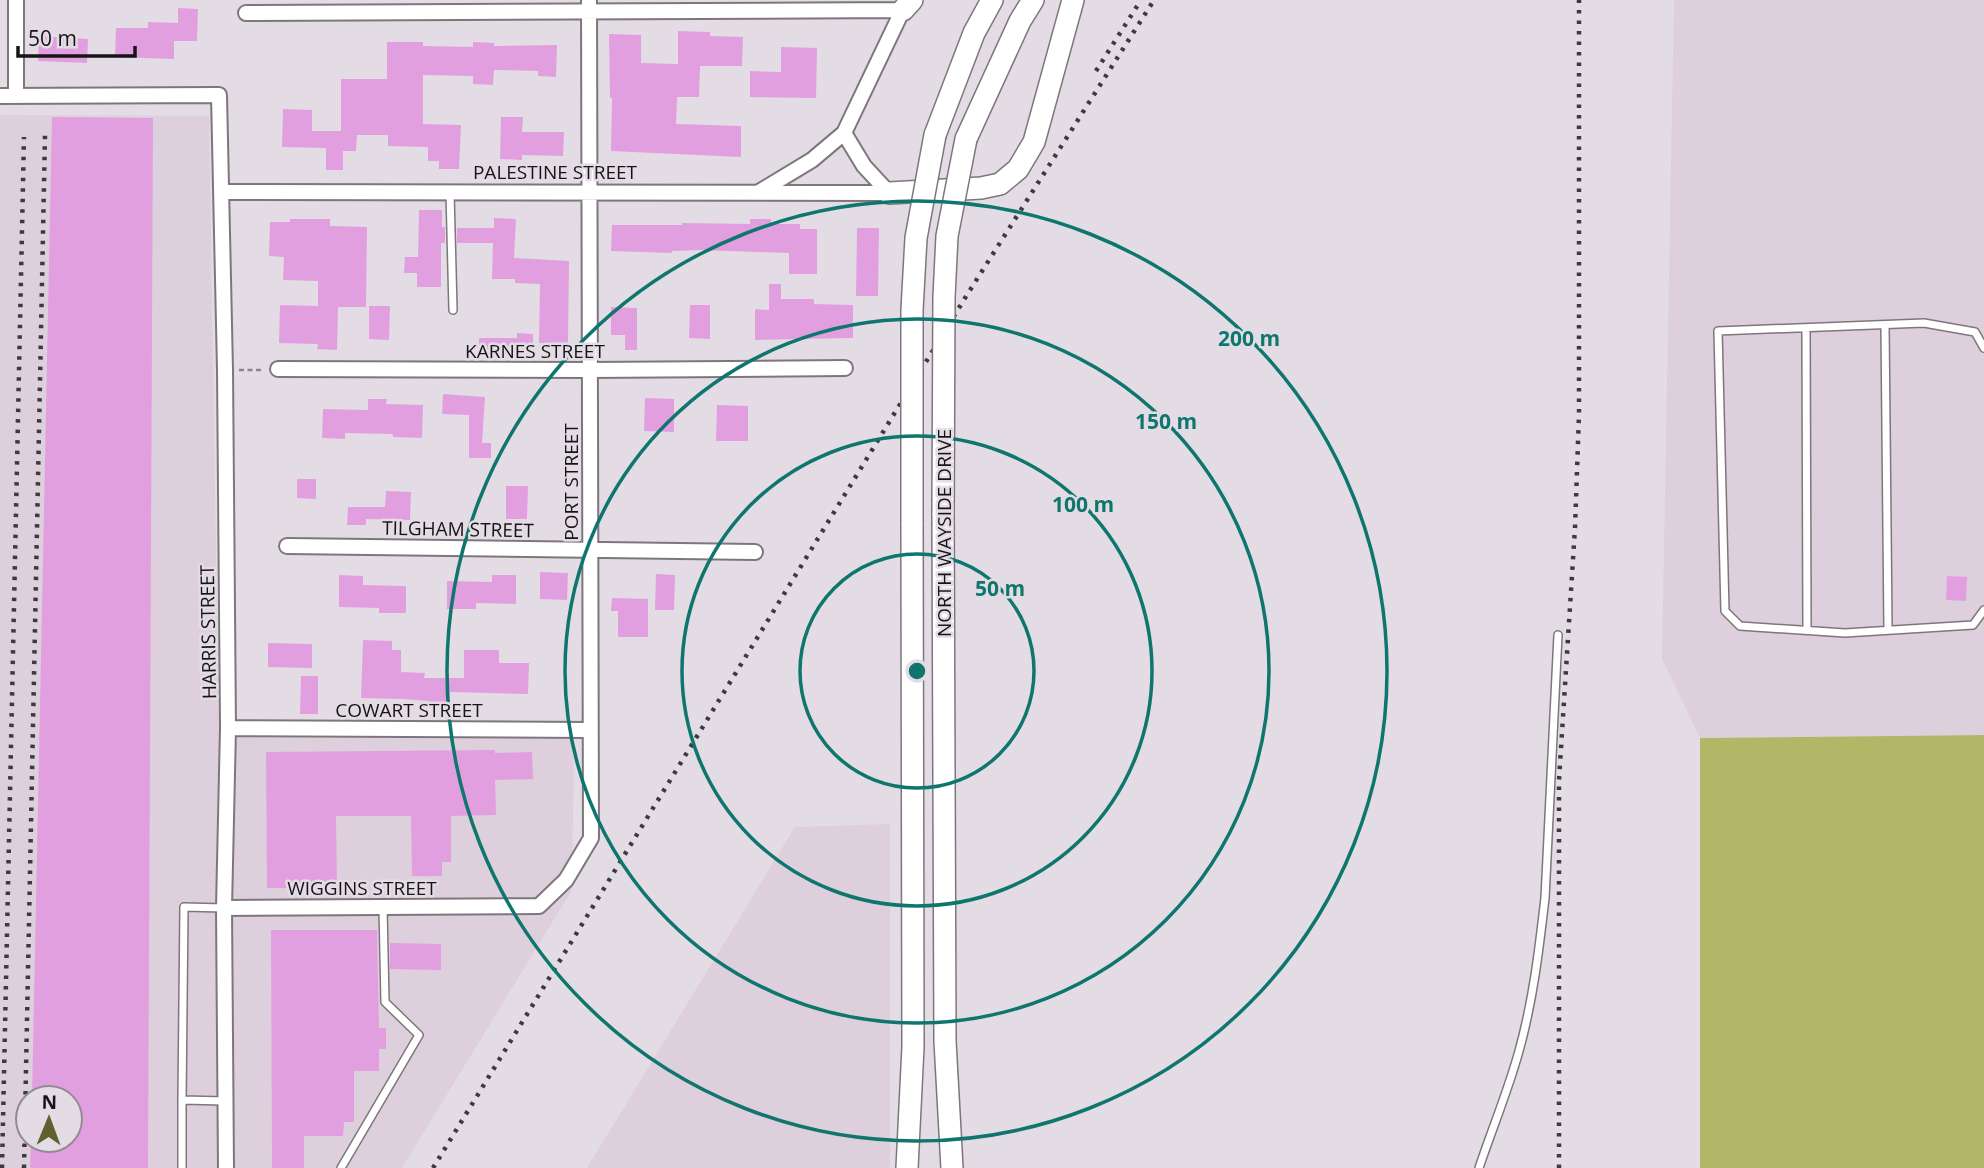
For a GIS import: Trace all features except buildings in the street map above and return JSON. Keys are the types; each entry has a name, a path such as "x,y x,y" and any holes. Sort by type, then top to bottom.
{"main road":[{"name":"NORTH WAYSIDE DRIVE","path":"907,1168 913,1047 912,310 916,237 935,135 974,33 992,0"},
{"name":"NORTH WAYSIDE DRIVE","path":"952,1168 945,1041 944,297 947,236 966,139 1020,21 1033,0"},
{"path":"889,192 981,188 1000,184 1018,169 1034,142 1073,0"}],"street":[{"path":"0,96 16,96 16,0"},
{"path":"246,13 907,3 844,133 812,160 759,192"},
{"name":"PORT STREET","path":"500,907 539,906 566,880 591,838 589,6"},
{"name":"HARRIS STREET","path":"16,96 219,95 228,729 224,908 226,1168"},
{"path":"844,133 864,166 889,192"},
{"name":"PALESTINE STREET","path":"222,192 889,192"},
{"name":"KARNES STREET","path":"278,369 845,368"},
{"name":"TILGHAM STREET","path":"287,546 755,552"},
{"name":"COWART STREET","path":"228,729 589,730"},
{"name":"WIGGINS STREET","path":"224,908 500,907"}],"lane":[{"path":"450,191 453,310"},
{"path":"1984,348 1975,332 1924,323 1718,331 1725,611 1740,626 1845,633 1973,625 1984,610"},
{"path":"1885,325 1888,630"},
{"path":"1805,328 1807,631"},
{"path":"1479,1168 1518,1054 1536,971 1545,898 1558,635"},
{"path":"183,1168 184,907 224,908"},
{"path":"341,1168 419,1035 385,1002 383,907"},
{"path":"182,1100 225,1101"}],"path":[{"path":"225,370 278,369"}],"shaded area":[{"path":"1674,0 1984,0 1984,735 1700,738 1662,659"},
{"path":"0,115 209,116 219,737 574,739 572,890 402,1168 0,1168"},
{"path":"890,824 890,1168 587,1168 795,827"}],"green space":[{"path":"1984,735 1984,1168 1700,1168 1700,738"}],"railway":[{"path":"1096,71 1141,0"},
{"path":"433,1168 965,298 1154,0"},
{"path":"1559,1168 1559,780 1575,528 1579,414 1579,0"},
{"path":"24,1168 45,135"},
{"path":"2,1168 24,137"}]}
